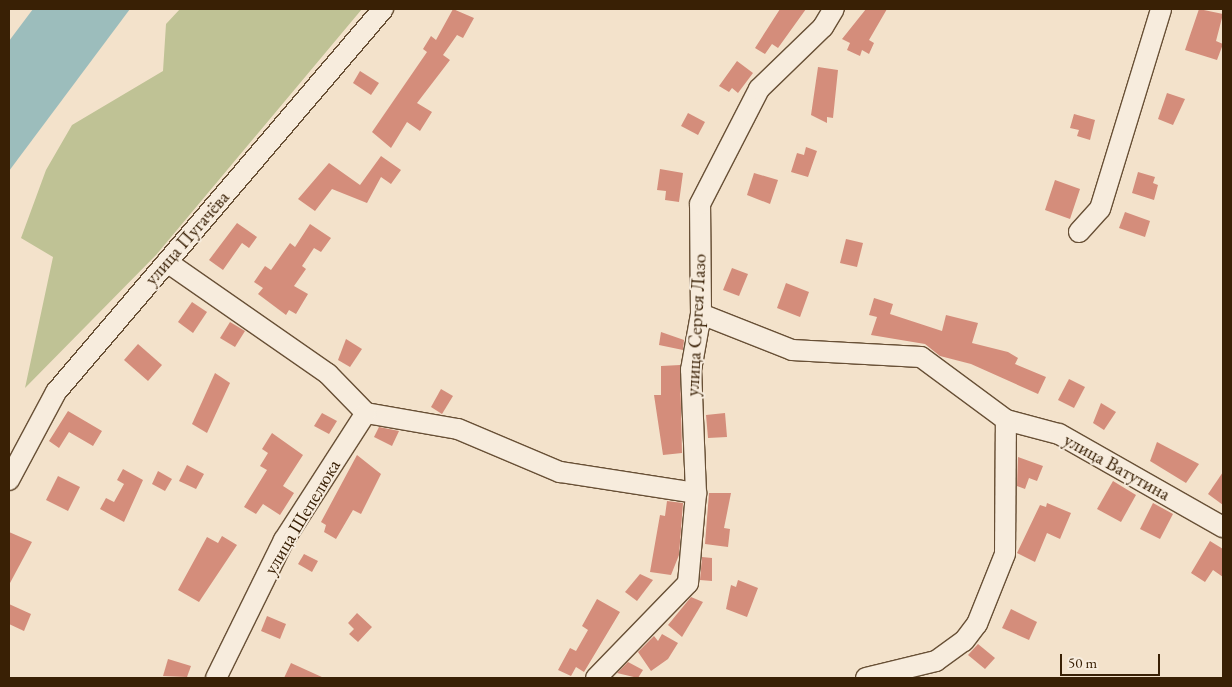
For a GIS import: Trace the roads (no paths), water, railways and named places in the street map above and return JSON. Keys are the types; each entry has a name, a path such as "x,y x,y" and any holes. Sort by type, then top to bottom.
{"street":[{"name":"улица Пугачёва","path":"9,480 56,392 384,9"},
{"name":"улица Сергея Лазо","path":"596,678 688,583 696,493 691,370 701,314 700,204 759,89 824,27 834,9"},
{"path":"1079,232 1100,209 1161,9"},
{"path":"167,262 328,374 366,413 458,429 560,472 696,493"},
{"name":"улица Ватутина","path":"701,314 792,350 921,357 1006,420 1058,434 1223,527"},
{"name":"улица Шепелюка","path":"216,678 284,540 366,413"},
{"path":"866,678 936,661 964,641 977,624 1005,554 1006,420"}],"water":[{"path":"33,9 130,9 9,171 9,41"}]}
